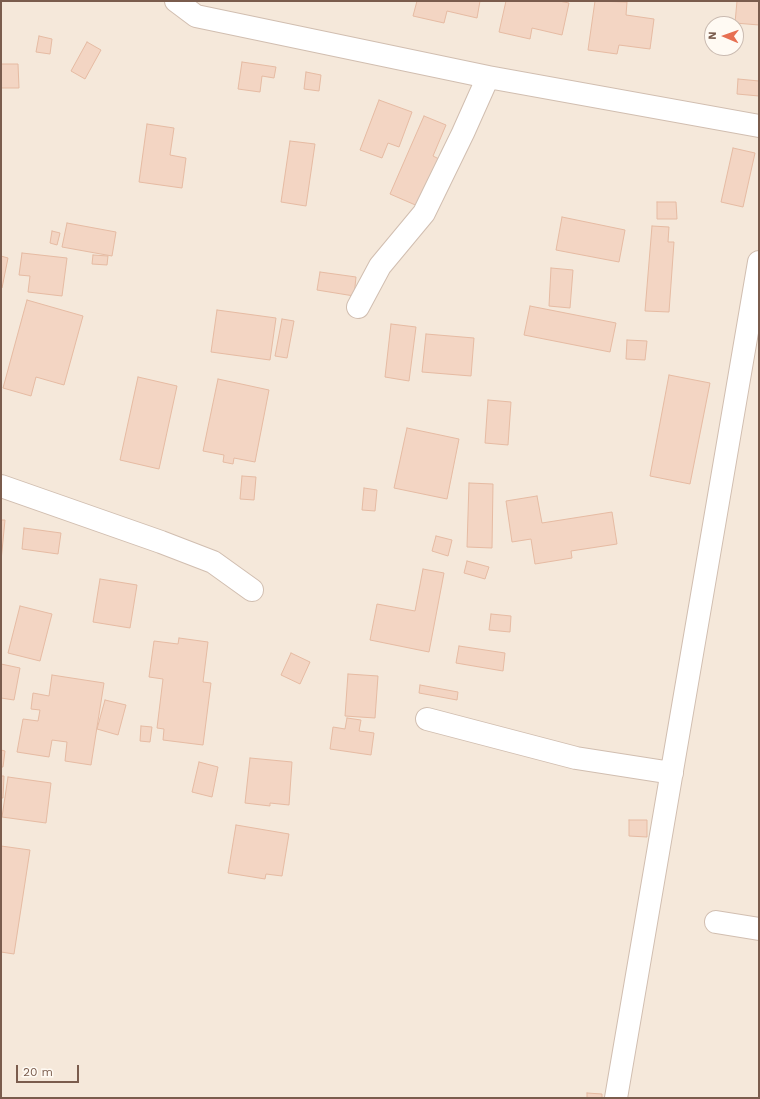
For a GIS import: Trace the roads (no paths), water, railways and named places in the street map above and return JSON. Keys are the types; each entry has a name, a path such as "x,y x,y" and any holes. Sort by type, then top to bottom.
{"street":[{"path":"176,1 196,16 488,77 759,126"},
{"path":"358,307 380,266 424,213 463,133 488,77"},
{"path":"616,1098 759,262"},
{"path":"1,486 161,542 213,562 252,590"},
{"path":"427,719 576,758 672,773"},
{"path":"716,922 759,929"}]}
